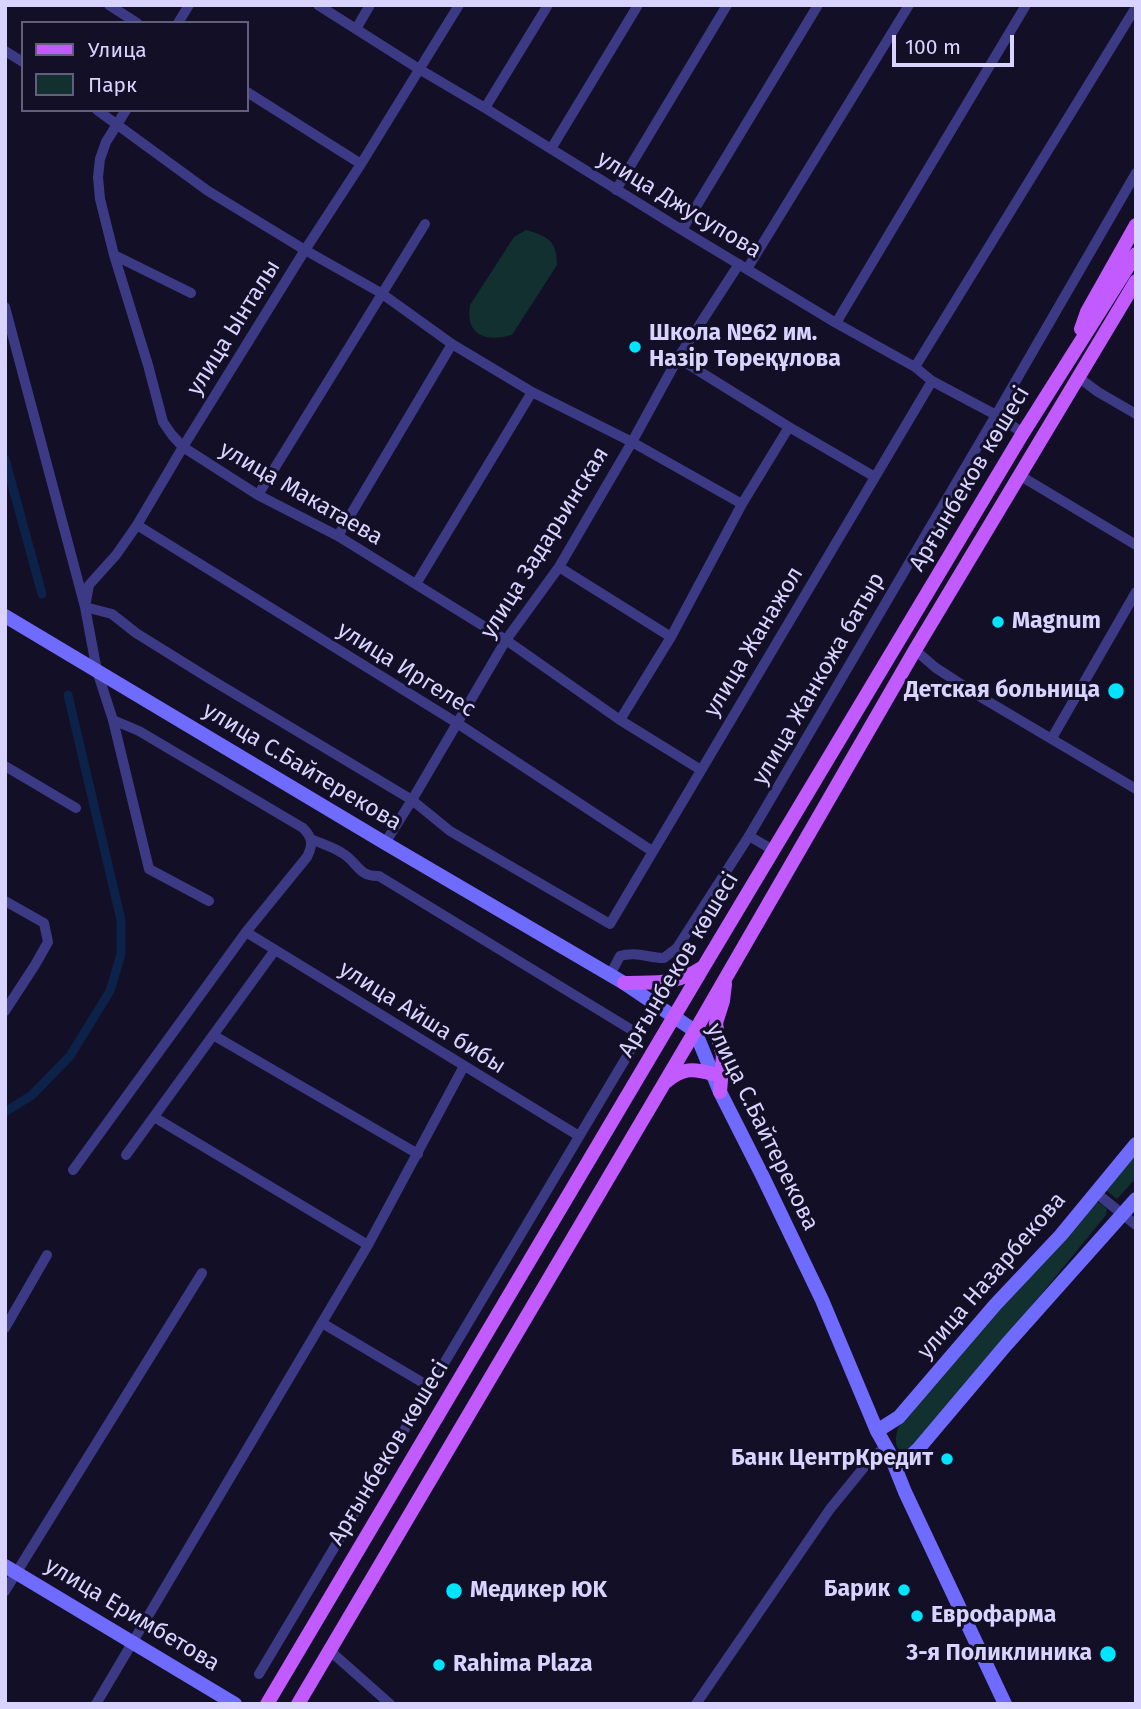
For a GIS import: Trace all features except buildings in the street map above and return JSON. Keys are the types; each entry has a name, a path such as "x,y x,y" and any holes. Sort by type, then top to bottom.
{"main road":[{"path":"1074,351 1087,312 1136,225"},
{"name":"Арғынбеков көшесі","path":"267,1704 773,850 1023,433 1136,254"},
{"name":"Арғынбеков көшесі","path":"298,1704 695,1031 915,650 1136,281"},
{"path":"1090,356 1110,334 1136,297"},
{"name":"улица С.Байтерекова","path":"5,616 624,983 695,1031 720,1092 811,1278 877,1431 1005,1704"},
{"path":"624,983 671,982 704,967"},
{"path":"720,1092 723,1055 716,1023 723,1001 725,978"},
{"path":"663,1084 684,1070 701,1070 713,1074"},
{"name":"улица Назарбекова","path":"877,1431 899,1417 995,1305 1061,1235 1136,1144"},
{"path":"897,1469 919,1448 1136,1199"},
{"name":"улица Еримбетова","path":"11,1569 235,1704"}],"street":[{"path":"109,5 134,21"},
{"path":"179,21 189,5"},
{"name":"улица Джусупова","path":"318,5 616,190 1023,433"},
{"path":"356,29 370,5"},
{"name":"улица Ынталы","path":"85,607 89,585 116,555 137,525 459,5"},
{"path":"485,108 548,5"},
{"path":"551,149 638,5"},
{"path":"616,190 727,5"},
{"path":"682,230 818,5"},
{"name":"улица Задарьинская","path":"384,843 506,640 559,566 678,358 743,267 909,5"},
{"path":"836,323 1026,5"},
{"path":"915,367 1136,7"},
{"path":"5,51 21,61"},
{"path":"248,93 361,164"},
{"path":"100,112 208,191 381,293 452,344 532,392 632,442 742,504"},
{"name":"улица Макатаева","path":"125,112 106,142 100,159 97,177 100,199 163,422 183,447 258,495 338,536 506,640 620,720 701,770"},
{"name":"улица Жанкожа батыр","path":"610,975 620,956 642,954 664,958 677,948 748,836 1136,173"},
{"path":"258,495 425,224"},
{"path":"114,255 191,293"},
{"path":"5,307 85,607 97,671 113,720 149,869 209,901"},
{"path":"338,536 452,344"},
{"path":"678,358 875,477"},
{"path":"1077,377 1136,414"},
{"name":"улица Жанажол","path":"412,800 450,831 610,924 932,381"},
{"path":"416,584 532,392"},
{"path":"620,720 671,637 742,504 789,427"},
{"path":"1019,475 1136,545"},
{"name":"улица Иргелес","path":"137,525 457,723 652,851"},
{"path":"559,566 671,637"},
{"path":"1052,738 1136,592"},
{"path":"85,607 112,614 136,633 200,673 412,800"},
{"path":"915,650 936,668 984,699 1136,789"},
{"path":"113,720 139,731 303,828 311,839 343,854 366,875 379,876 635,1032 636,1041 259,1674"},
{"path":"5,766 76,808"},
{"path":"748,836 773,850"},
{"path":"73,1170 246,932 307,857 312,847 311,839"},
{"path":"5,901 44,923 48,942 5,1011"},
{"name":"улица Айша бибы","path":"246,932 579,1136"},
{"path":"126,1155 275,950"},
{"path":"213,1035 418,1154"},
{"path":"96,1704 368,1245 464,1066"},
{"path":"154,1117 368,1245"},
{"path":"1096,1192 1136,1225"},
{"path":"5,1328 47,1255"},
{"path":"5,1591 11,1569 202,1273"},
{"path":"322,1323 429,1387"},
{"path":"408,1423 427,1435"},
{"path":"696,1704 830,1509 870,1460 885,1447"},
{"path":"329,1650 390,1704"}],"green space":[{"path":"526,230 550,241 555,250 557,265 512,335 486,337 474,330 471,324 470,305 514,237"},
{"path":"1136,1146 1136,1178 1117,1199 1102,1187"},
{"path":"1088,1200 1105,1207 1106,1215 912,1452 901,1451 896,1445 899,1426"}],"waterway":[{"path":"5,459 42,594"},
{"path":"5,1112 32,1095 70,1056 110,991 121,954 121,920 68,695"}],"place":[{"name":"Школа №62 им. Назір Төреқұлова","path":"635,347"},
{"name":"Magnum","path":"998,622"},
{"name":"Детская больница","path":"1116,691"},
{"name":"Банк ЦентрКредит","path":"947,1459"},
{"name":"Барик","path":"904,1590"},
{"name":"Медикер ЮK","path":"454,1591"},
{"name":"Еврофарма","path":"917,1616"},
{"name":"3-я Поликлиника","path":"1108,1654"},
{"name":"Rahima Plaza","path":"439,1665"}]}
